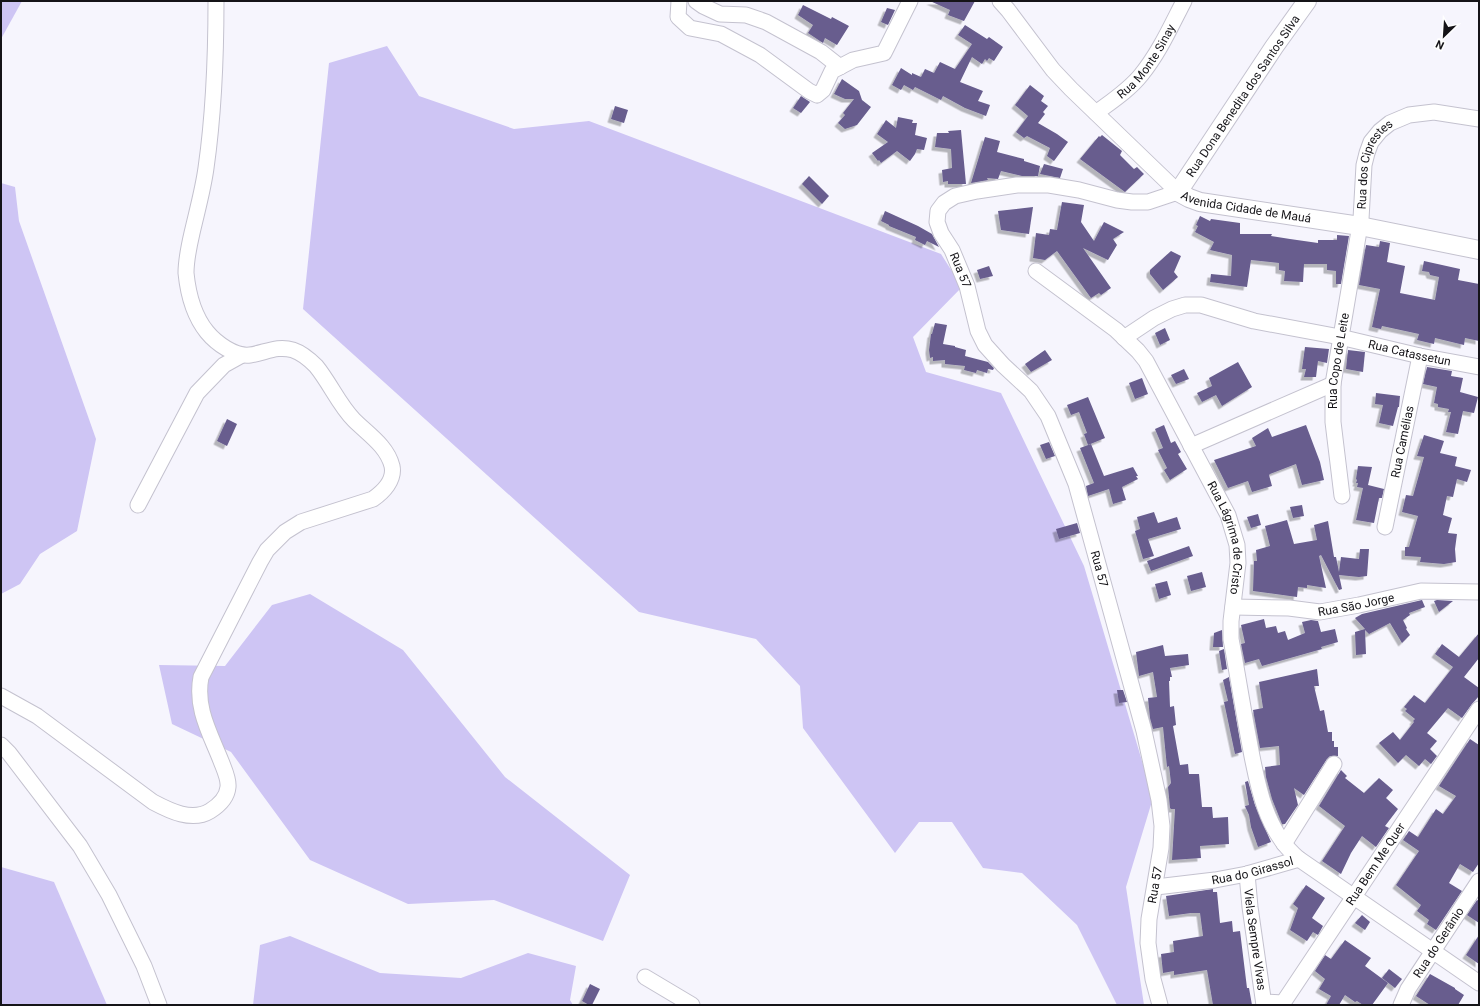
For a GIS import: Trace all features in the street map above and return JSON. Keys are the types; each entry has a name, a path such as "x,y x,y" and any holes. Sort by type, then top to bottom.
{"street":[{"path":"1,696 37,716 159,805 171,811 186,815 208,812 219,805 228,788 226,775 199,702 198,690 201,677 260,562 268,550 285,532 301,522 373,499 388,486 392,474 392,467 386,451 353,419 317,367 306,357 292,350 281,349 268,350 251,355 242,355 217,342 199,321 189,294 186,259 206,168 214,99 216,1"},
{"path":"679,1 678,17 690,28 721,34 760,55 809,91 817,94 823,90 832,71 853,60 884,53 910,1"},
{"path":"696,1 720,14 746,15 766,22 821,52 840,67"},
{"name":"Rua Monte Sinay","path":"1096,113 1129,88 1141,76 1152,60 1184,1"},
{"name":"Rua Dona Benedita dos Santos Silva","path":"1178,192 1274,46 1307,1"},
{"name":"Avenida Cidade de Mauá","path":"1009,4 1053,70 1178,192 1189,198 1200,202 1360,226 1479,250"},
{"name":"Rua dos Ciprestes","path":"1360,226 1364,165 1371,142 1380,131 1398,119 1419,113 1434,112 1479,119"},
{"name":"Rua 57","path":"1160,1005 1153,979 1148,944 1149,919 1156,887 1162,833 1159,800 1144,731 1076,484 1048,416 1031,391 1003,365 985,344 978,331 967,286 952,250 941,233 937,222 938,211 944,203 955,196 1018,185 1049,185 1079,190 1116,200 1132,202 1148,202 1178,192"},
{"name":"Rua Copo de Leite","path":"1342,496 1333,422 1333,384 1360,226"},
{"name":"Rua Lágrima de Cristo","path":"1036,271 1124,338 1146,361 1228,515 1237,545 1238,563 1231,621 1231,639 1257,778 1267,810 1275,829 1284,844 1299,859"},
{"name":"Rua Catassetun","path":"1124,338 1172,308 1185,305 1200,305 1254,321 1340,337 1420,356 1479,367"},
{"path":"138,505 197,393 224,365 242,355"},
{"name":"Rua Camélias","path":"1385,527 1420,356"},
{"path":"1191,446 1333,384"},
{"name":"Rua São Jorge","path":"1233,606 1289,608 1320,612 1359,605 1421,590 1479,592"},
{"name":"Rua Bem Me Quer","path":"1264,1003 1285,1004 1353,896 1479,709"},
{"path":"1,746 9,753 80,846 109,895 144,966 160,1005"},
{"path":"1284,844 1334,764"},
{"name":"Rua do Girassol","path":"1156,887 1215,880 1247,874 1299,859 1479,983"},
{"name":"Viela Sempre Vivas","path":"1247,874 1250,907 1264,1003"},
{"name":"Rua do Gerânio","path":"1401,1005 1408,989 1479,881"},
{"path":"646,977 692,1005"}],"shaded area":[{"path":"1,1 22,1 1,39"},
{"path":"387,46 419,96 514,129 589,121 941,254 962,287 913,337 926,372 1001,393 1084,566 1153,798 1126,887 1144,1005 1117,1005 1077,925 1022,873 983,868 952,822 919,822 895,853 803,728 800,686 756,639 639,612 303,309 329,63"},
{"path":"1,183 15,187 19,221 96,439 77,531 40,554 20,584 1,594"},
{"path":"310,594 403,650 505,777 630,875 603,941 494,900 408,904 310,860 231,752 172,724 159,665 225,666 272,605"},
{"path":"1,867 54,882 107,1005 1,1005"},
{"path":"290,936 380,973 461,978 528,953 576,966 570,1000 573,1005 253,1005 260,945"}],"building":[{"path":"930,1 975,1 964,21 948,15 950,10"},
{"path":"803,5 849,26 837,45 825,38 823,43 808,33 813,25 798,15"},
{"path":"887,8 895,10 888,25 881,22"},
{"path":"965,25 987,39 989,37 1003,47 994,61 989,58 987,61 985,59 982,64 972,57 960,82 983,91 978,101 990,105 986,116 965,108 943,96 941,100 915,87 913,90 904,85 901,90 892,85 901,68 912,75 912,73 921,77 925,69 934,73 940,62 955,69 972,44 958,35"},
{"path":"842,79 859,91 862,100 871,107 857,125 845,129 838,123 845,115 843,113 854,99 845,99 834,94"},
{"path":"1030,85 1044,96 1041,101 1048,106 1043,112 1045,114 1038,123 1068,142 1054,161 1047,156 1050,148 1027,136 1024,138 1016,132 1028,116 1015,105"},
{"path":"801,96 810,102 801,113 793,108"},
{"path":"615,106 628,110 624,123 611,119"},
{"path":"898,117 913,120 912,123 917,123 915,135 927,138 924,150 917,149 910,161 897,151 881,163 872,153 888,142 877,134 886,120 896,128"},
{"path":"961,130 966,184 948,184 948,181 943,182 942,170 952,168 951,149 935,147 937,133 949,133 948,131"},
{"path":"1102,135 1122,151 1120,155 1134,169 1137,167 1144,174 1125,192 1080,159 1099,136 1100,137"},
{"path":"985,137 1000,141 997,152 1024,159 1024,161 1040,166 1038,176 1022,176 1001,171 998,179 987,178 988,180 971,183"},
{"path":"1044,164 1063,169 1060,178 1040,174"},
{"path":"809,176 829,196 822,204 802,184"},
{"path":"1062,202 1084,205 1081,222 1094,241 1104,222 1124,232 1113,239 1117,245 1108,260 1083,248 1111,288 1101,295 1099,293 1091,298 1057,251 1045,260 1033,258 1036,233 1049,235 1050,229 1057,230"},
{"path":"1033,207 1029,234 1001,230 998,211"},
{"path":"885,211 932,234 939,247 927,241 925,245 915,240 916,237 889,226 881,221"},
{"path":"1200,216 1210,221 1211,219 1240,223 1240,234 1272,234 1271,236 1318,243 1318,240 1337,240 1337,235 1349,236 1341,284 1336,284 1336,271 1327,270 1327,264 1304,264 1303,282 1284,281 1285,271 1279,270 1279,263 1251,260 1247,287 1210,282 1211,274 1231,276 1232,255 1210,250 1214,242 1195,232"},
{"path":"1380,241 1390,243 1387,262 1405,266 1400,293 1435,300 1439,277 1430,275 1429,272 1422,271 1424,261 1460,269 1458,280 1479,284 1479,341 1465,338 1464,345 1435,338 1434,344 1417,340 1419,334 1382,326 1381,329 1372,327 1380,289 1359,285 1366,245 1379,247"},
{"path":"1171,251 1181,256 1174,272 1178,277 1163,290 1150,274 1150,270"},
{"path":"989,266 993,276 980,279 977,270"},
{"path":"935,323 947,325 943,344 966,350 965,356 988,362 994,368 993,370 988,369 987,373 977,370 976,373 964,370 965,366 945,364 945,360 933,361 933,357 930,358 929,350 931,334"},
{"path":"1165,328 1170,340 1160,345 1155,333"},
{"path":"1305,347 1329,349 1327,363 1318,361 1316,377 1304,377 1306,369 1302,369"},
{"path":"1045,350 1052,360 1031,372 1025,364"},
{"path":"1348,350 1365,352 1363,372 1346,369"},
{"path":"1238,362 1252,387 1222,406 1216,395 1202,402 1197,393 1212,386 1209,378"},
{"path":"1427,367 1452,371 1451,376 1463,378 1460,392 1478,397 1474,413 1463,411 1458,434 1446,432 1451,412 1448,412 1449,409 1438,407 1438,404 1434,403 1437,387 1423,384"},
{"path":"1184,369 1189,379 1176,384 1171,375"},
{"path":"1142,378 1148,394 1135,399 1129,383"},
{"path":"1376,393 1400,396 1399,407 1393,426 1379,423 1383,405 1375,404"},
{"path":"1088,397 1105,438 1088,445 1084,434 1087,433 1079,412 1071,415 1067,405"},
{"path":"227,419 237,424 227,446 217,441"},
{"path":"1164,425 1171,443 1175,441 1181,452 1178,454 1187,469 1170,480 1164,470 1167,468 1158,450 1163,448 1155,429"},
{"path":"1306,425 1320,462 1324,480 1302,485 1296,464 1270,474 1272,486 1252,492 1248,481 1228,488 1214,460 1256,446 1252,438 1268,428 1272,437"},
{"path":"1424,435 1444,441 1440,453 1457,457 1455,466 1471,470 1467,482 1457,479 1453,497 1447,496 1443,515 1452,518 1448,533 1457,534 1455,549 1456,562 1444,564 1420,562 1421,557 1405,556 1405,547 1409,547 1418,516 1402,512 1406,495 1413,496 1424,457 1417,456"},
{"path":"1049,442 1055,456 1046,459 1040,445"},
{"path":"1091,444 1104,476 1133,467 1138,479 1122,487 1126,500 1113,504 1109,489 1088,496 1086,486 1094,483 1080,448"},
{"path":"1358,466 1372,467 1368,485 1384,489 1382,498 1379,498 1374,523 1356,520 1363,488 1357,487 1358,483 1356,483"},
{"path":"1302,505 1304,516 1293,518 1290,507"},
{"path":"1154,512 1158,523 1177,517 1181,529 1148,539 1154,556 1143,559 1135,531 1140,529 1137,517"},
{"path":"1258,514 1261,525 1251,528 1247,517"},
{"path":"1287,520 1294,544 1317,540 1314,525 1328,521 1334,557 1336,557 1339,572 1341,557 1359,559 1360,549 1369,549 1367,576 1359,577 1339,575 1342,589 1339,590 1321,555 1319,556 1326,588 1307,585 1307,588 1298,587 1297,597 1253,591 1254,561 1257,561 1256,550 1270,546 1265,526"},
{"path":"1077,523 1080,533 1059,539 1056,529"},
{"path":"1189,546 1193,556 1151,571 1147,561"},
{"path":"1202,572 1206,587 1191,591 1187,576"},
{"path":"1167,581 1171,595 1159,599 1155,584"},
{"path":"1422,600 1425,607 1409,613 1410,615 1403,620 1410,635 1402,643 1390,623 1369,634 1365,630 1366,654 1356,655 1355,632 1365,629 1355,618 1362,614"},
{"path":"1434,601 1453,601 1439,612"},
{"path":"1264,619 1266,628 1276,626 1278,633 1285,631 1288,640 1305,633 1302,622 1311,620 1318,621 1321,632 1335,629 1338,642 1321,647 1322,649 1262,666 1259,659 1245,663 1241,644 1245,643 1241,625"},
{"path":"1222,630 1223,647 1213,647 1214,633"},
{"path":"1479,633 1479,658 1464,677 1479,688 1479,696 1462,718 1448,708 1427,733 1437,741 1430,749 1437,756 1431,764 1425,759 1419,766 1406,755 1398,763 1379,743 1393,732 1400,740 1415,719 1405,711 1407,709 1404,707 1414,695 1425,703 1453,667 1435,654 1442,644 1459,657"},
{"path":"1163,645 1165,656 1188,654 1189,665 1170,668 1172,677 1170,677 1169,681 1170,707 1174,706 1176,725 1173,726 1180,765 1188,764 1189,774 1199,774 1202,807 1212,807 1213,818 1228,817 1229,844 1200,846 1201,858 1172,860 1175,809 1170,808 1168,787 1171,783 1169,766 1167,767 1163,727 1153,729 1150,718 1148,698 1157,697 1153,672 1139,676 1136,652"},
{"path":"1224,649 1227,669 1222,670 1219,651"},
{"path":"1317,669 1319,686 1314,686 1320,711 1324,710 1328,732 1332,732 1334,747 1338,747 1338,756 1330,756 1327,759 1304,795 1294,788 1298,805 1285,824 1282,824 1272,799 1265,767 1280,765 1279,746 1260,748 1253,710 1263,708 1259,682"},
{"path":"1229,677 1242,752 1235,754 1224,702 1228,701 1223,680"},
{"path":"1117,690 1123,690 1127,702 1119,703"},
{"path":"1470,739 1479,745 1479,863 1473,872 1460,864 1449,883 1462,891 1436,930 1427,924 1429,920 1417,911 1421,905 1396,885 1419,851 1403,840 1409,831 1418,837 1436,809 1443,814 1456,796 1439,786"},
{"path":"1341,770 1347,776 1345,778 1364,793 1379,778 1393,790 1386,798 1398,809 1385,826 1389,828 1376,847 1362,836 1351,853 1341,874 1322,861 1345,826 1319,806"},
{"path":"1248,781 1255,805 1271,842 1258,847 1245,806 1249,805 1245,782"},
{"path":"1306,885 1325,898 1312,918 1323,926 1318,935 1313,932 1307,941 1290,930 1298,908 1293,904"},
{"path":"1213,889 1213,892 1217,892 1220,923 1232,921 1233,932 1240,931 1247,988 1249,988 1252,1005 1213,1005 1207,970 1174,975 1174,971 1163,973 1161,954 1174,952 1173,941 1203,936 1200,913 1169,916 1166,896"},
{"path":"1477,900 1479,901 1479,923 1467,915"},
{"path":"1362,915 1370,922 1365,930 1355,923"},
{"path":"1479,935 1479,964 1466,955"},
{"path":"1345,940 1371,958 1365,966 1388,983 1372,1005 1363,1005 1357,1001 1355,1002 1345,995 1339,1005 1326,1005 1331,996 1319,989 1325,979 1315,971 1325,955 1331,959"},
{"path":"1389,969 1402,979 1395,988 1382,978"},
{"path":"1430,974 1455,988 1464,995 1458,1005 1430,1005 1416,996"},
{"path":"590,984 600,989 592,1005 582,1001"}]}
